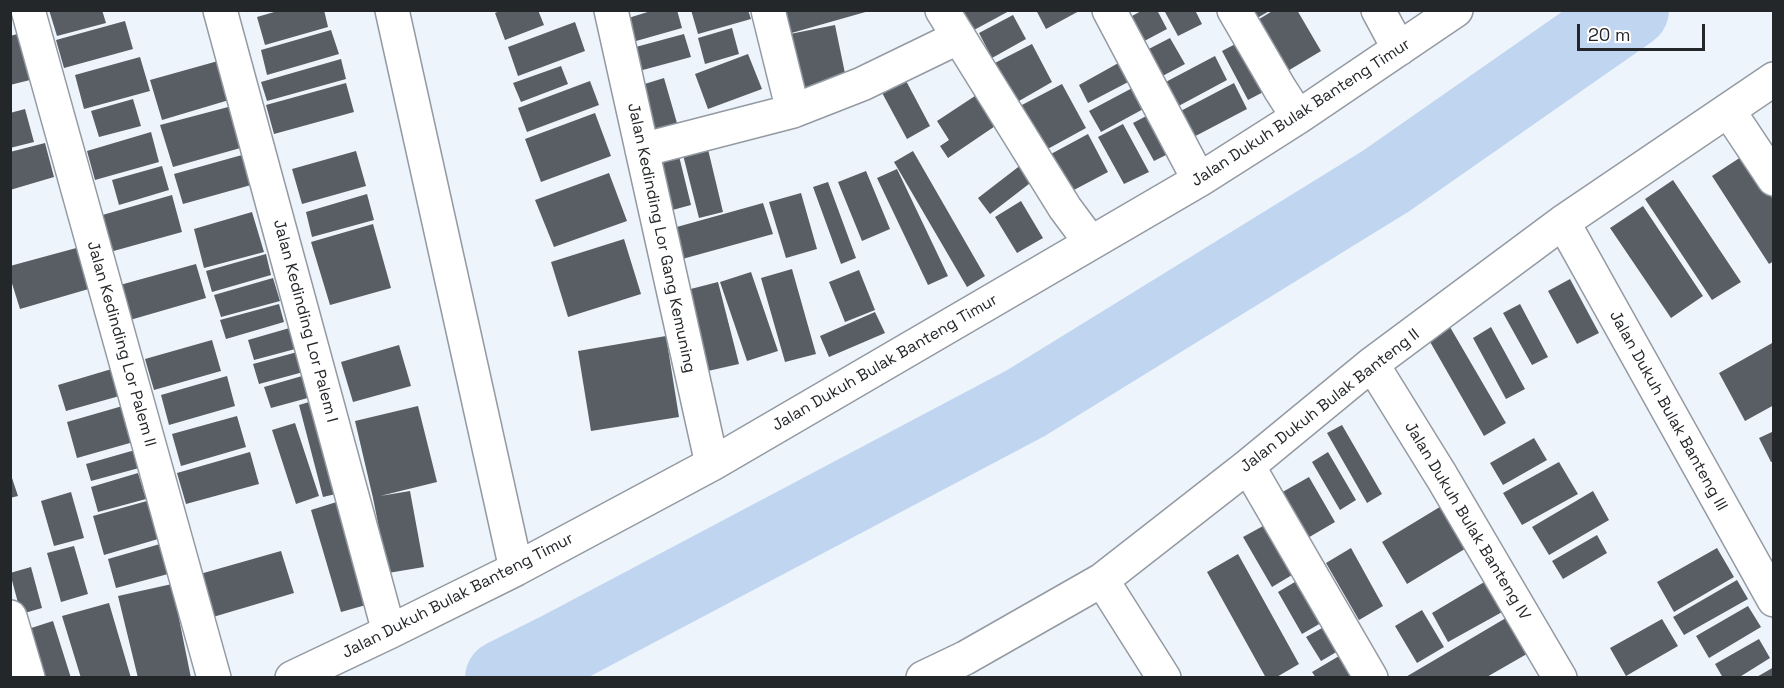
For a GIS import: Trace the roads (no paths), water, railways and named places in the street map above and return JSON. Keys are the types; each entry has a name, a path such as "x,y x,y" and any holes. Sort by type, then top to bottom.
{"street":[{"name":"Jalan Kedinding Lor Palem II","path":"28,10 214,678"},
{"name":"Jalan Kedinding Lor Palem I","path":"220,10 389,632"},
{"path":"392,10 516,568"},
{"name":"Jalan Kedinding Lor Gang Kemuning","path":"611,10 712,464"},
{"path":"768,10 793,111"},
{"path":"1109,10 1199,180"},
{"path":"1234,10 1298,117"},
{"path":"1378,10 1400,50"},
{"name":"Jalan Dukuh Bulak Banteng Timur","path":"292,678 516,568 712,464 1199,180 1400,50 1456,10"},
{"path":"642,150 793,111 862,84 950,24 1065,208 1091,243"},
{"name":"Jalan Dukuh Bulak Banteng II","path":"923,678 964,658 1102,580 1248,466 1372,364 1563,222 1773,79"},
{"path":"1728,110 1773,179"},
{"name":"Jalan Dukuh Bulak Banteng III","path":"1563,222 1773,600"},
{"name":"Jalan Dukuh Bulak Banteng IV","path":"1372,364 1442,477 1560,678"},
{"path":"1248,466 1371,678"},
{"path":"1102,580 1164,678"},
{"path":"10,617 28,678"}],"waterway":[{"path":"503,678 1026,403 1386,181 1631,10"}]}
